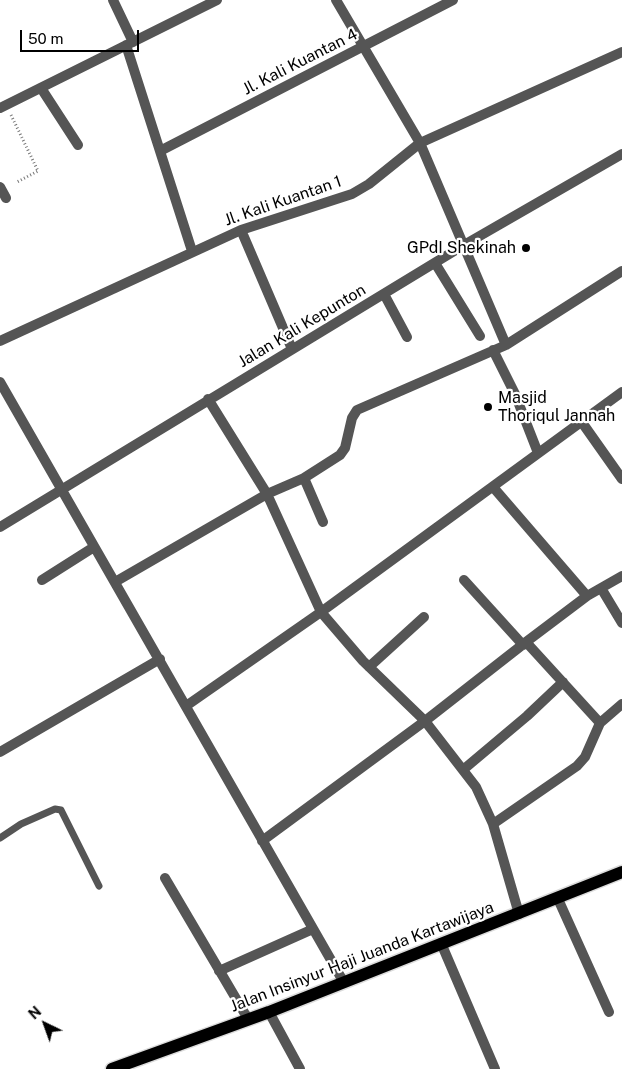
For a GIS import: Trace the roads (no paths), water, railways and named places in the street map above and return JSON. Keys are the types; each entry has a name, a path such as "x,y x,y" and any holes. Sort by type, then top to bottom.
{"main road":[{"name":"Jalan Insinyur Haji Juanda Kartawijaya","path":"112,1069 133,1065 343,981 558,899 622,872"}],"street":[{"path":"113,0 130,44 160,151 192,251"},
{"path":"3,107 217,0"},
{"path":"336,0 420,143 506,345"},
{"name":"Jl. Kali Kuantan 4","path":"160,151 453,0"},
{"name":"Jl. Kali Kuantan 1","path":"0,341 241,230 352,194 369,184 420,143 622,52"},
{"path":"41,88 78,145"},
{"name":"Jalan Kali Kepunton","path":"0,527 464,245 622,154"},
{"path":"0,187 6,198"},
{"path":"241,230 292,349"},
{"path":"435,263 480,336"},
{"path":"115,582 267,494 304,478 340,454 345,448 352,418 357,410 506,345 622,271"},
{"path":"384,294 407,337"},
{"path":"493,350 515,394 538,453"},
{"path":"1,386 160,659 343,981"},
{"path":"186,706 321,612 622,392"},
{"path":"208,399 267,494 321,612 369,667 425,721 476,786 493,824 519,914"},
{"path":"581,421 622,479"},
{"path":"304,478 323,522"},
{"path":"492,487 586,596"},
{"path":"42,580 94,547"},
{"path":"262,841 425,721 586,596 622,576"},
{"path":"464,580 600,723"},
{"path":"601,588 622,623"},
{"path":"369,667 424,617"},
{"path":"0,752 160,659"},
{"path":"464,769 527,716 563,682"},
{"path":"493,824 577,766 585,757 600,723 622,704"},
{"path":"165,878 248,1019"},
{"path":"558,899 608,1012"},
{"path":"221,975 312,929"},
{"path":"441,944 495,1069"},
{"path":"269,1012 300,1069"}],"lane":[{"path":"0,838 21,824 55,809 62,810 99,886"}],"place":[{"name":"GPdI Shekinah","path":"526,248"},
{"name":"Masjid Thoriqul Jannah","path":"488,407"}]}
